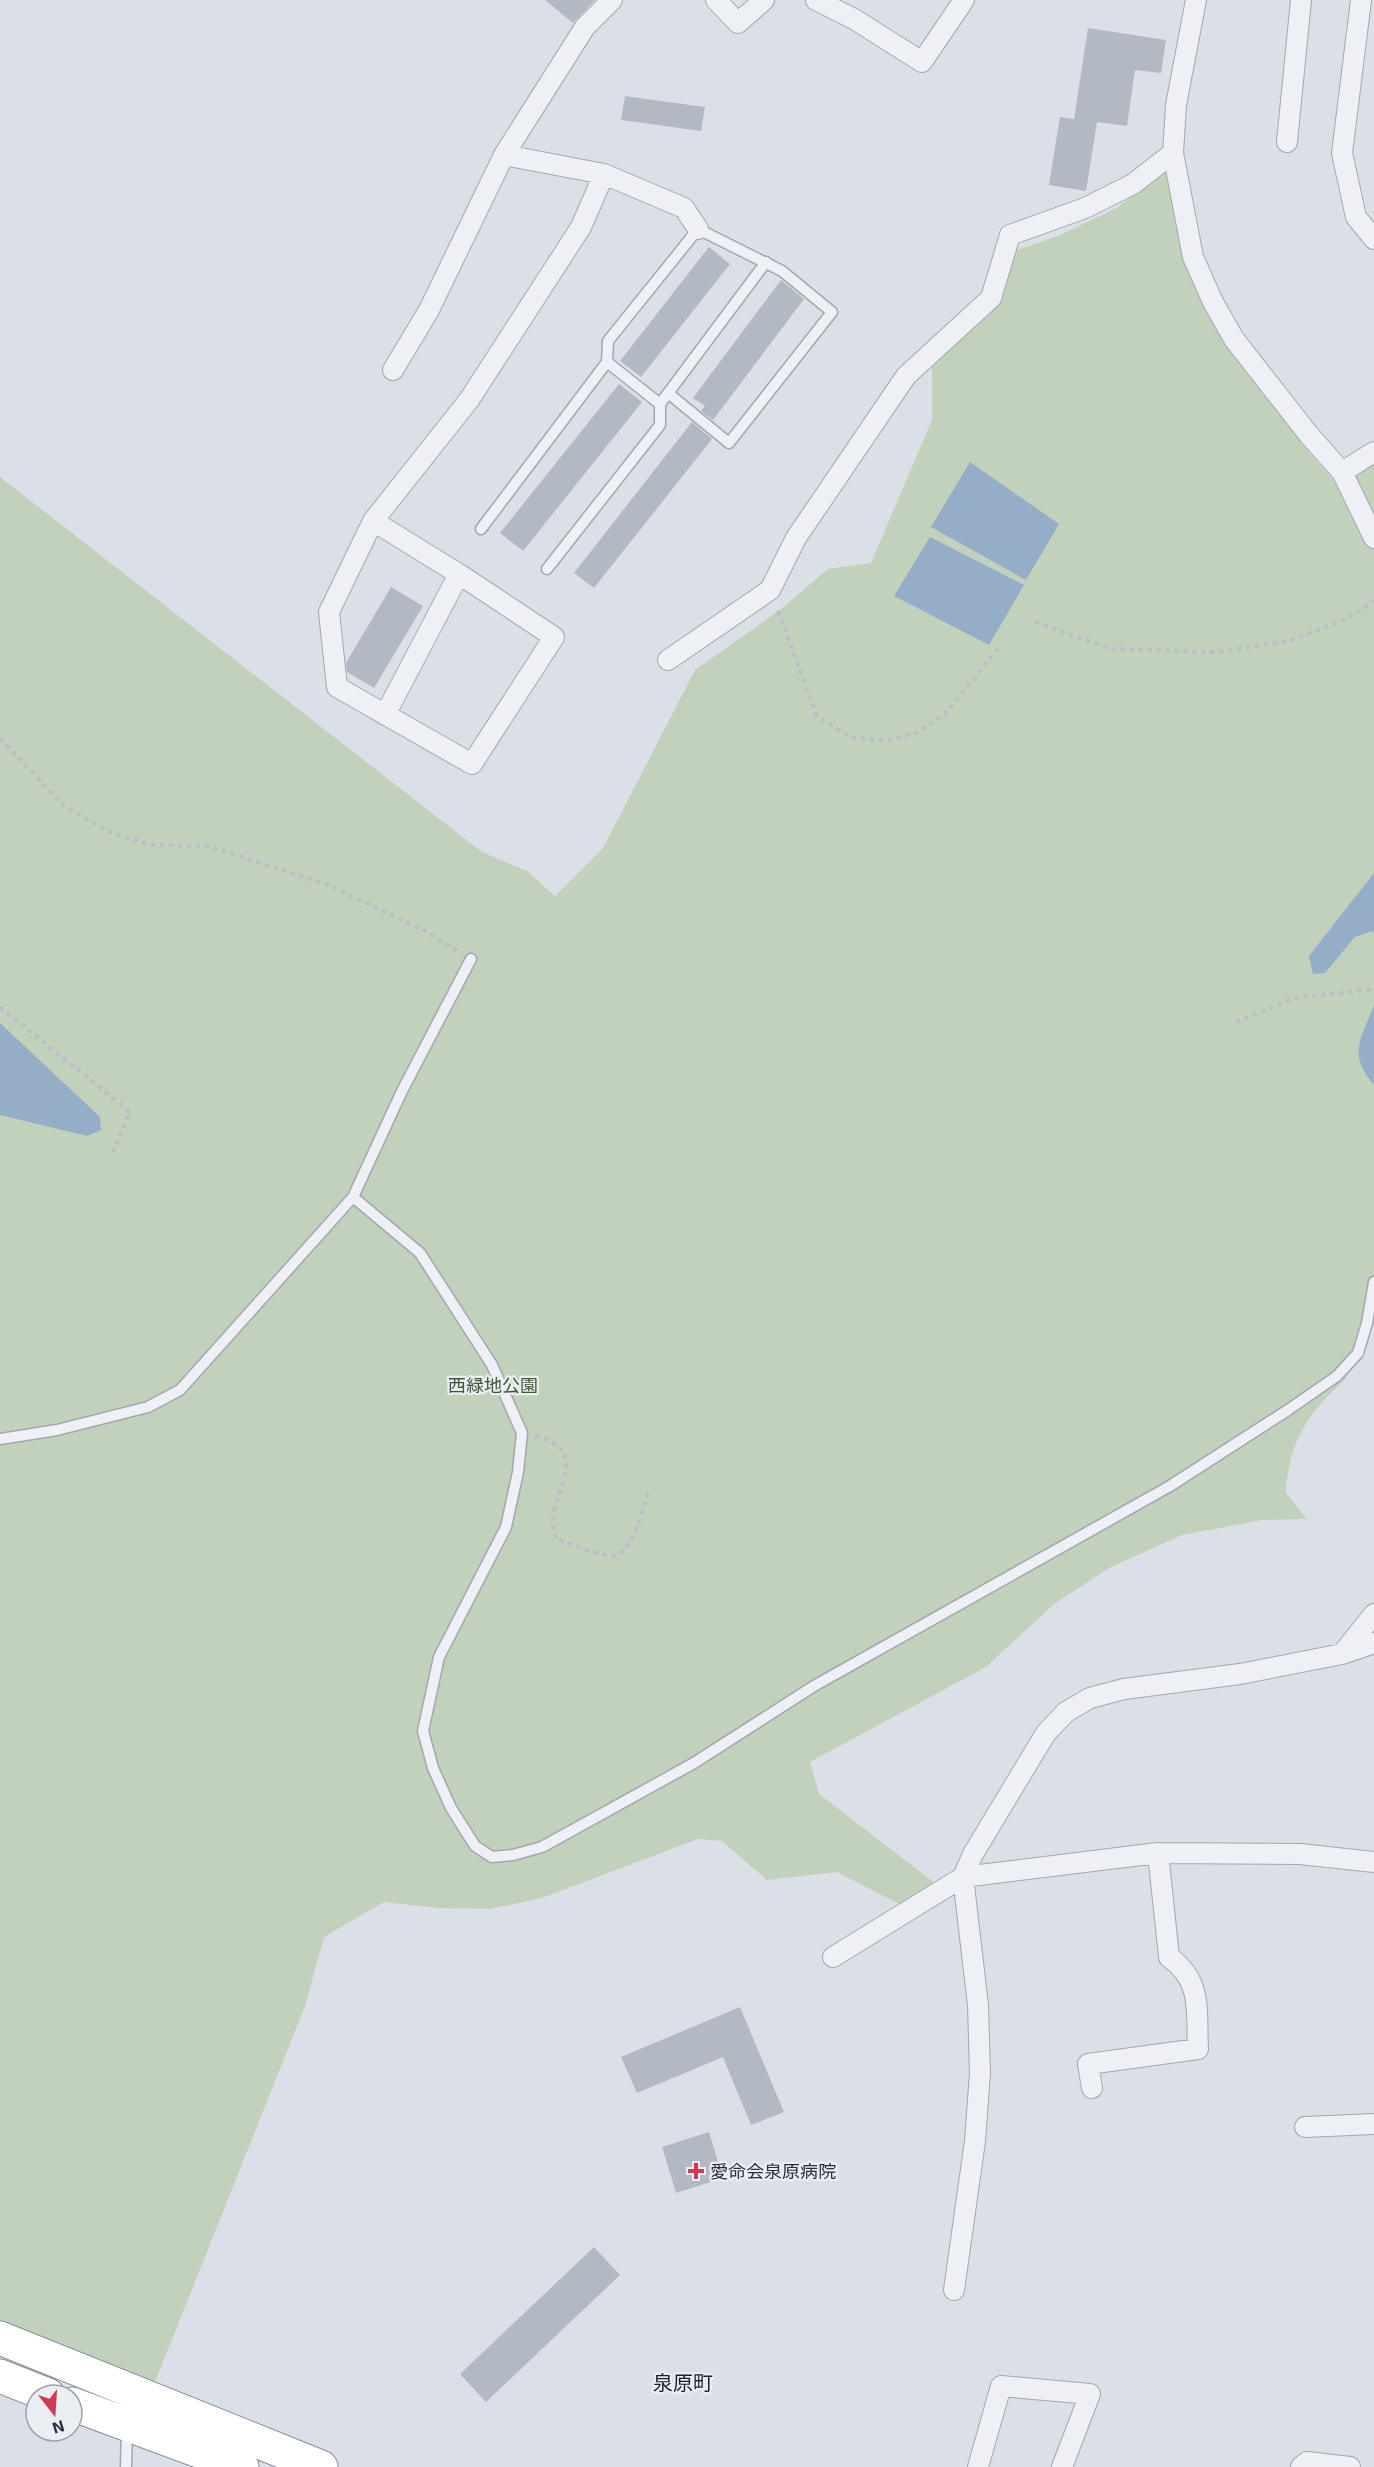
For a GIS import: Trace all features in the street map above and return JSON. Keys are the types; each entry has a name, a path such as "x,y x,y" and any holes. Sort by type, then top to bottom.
{"highway":[{"path":"0,2338 321,2467"},
{"path":"0,2376 24,2386"},
{"path":"84,2409 127,2427 242,2467"}],"street":[{"path":"393,370 429,310 504,155 585,27 612,0"},
{"path":"716,0 738,23 764,0"},
{"path":"816,0 854,19 922,62 964,0"},
{"path":"1196,0 1176,105 1173,153 1193,257 1213,302 1234,339 1309,435 1342,472 1374,538"},
{"path":"1287,142 1301,0"},
{"path":"1361,0 1342,153 1356,217 1374,239"},
{"path":"668,660 770,590 796,538 906,376 991,298 1010,235 1105,199 1133,184 1173,153"},
{"path":"504,155 604,174 684,208 698,229"},
{"path":"373,521 554,637 472,764 338,687 329,612 373,521 469,400 581,227 604,174"},
{"path":"1342,472 1374,452"},
{"path":"385,715 459,574"},
{"path":"1342,1654 1374,1614"},
{"path":"954,2290 975,2141 980,2073 978,2005 963,1877 973,1854 1046,1733 1066,1712 1089,1698 1124,1689 1240,1674 1342,1654 1374,1643"},
{"path":"1092,2088 1088,2064 1198,2049 1194,1986 1183,1967 1169,1957 1158,1853"},
{"path":"833,1957 963,1877 1158,1853 1300,1854 1374,1862"},
{"path":"1305,2127 1374,2124"},
{"path":"978,2467 1001,2386 1090,2394 1062,2467"},
{"path":"1301,2467 1306,2462 1350,2467"}],"lane":[{"path":"481,529 607,362 608,341 698,229 782,271 832,312 729,443 668,393"},
{"path":"547,569 660,425 660,404 766,262"},
{"path":"607,362 660,404"},
{"path":"0,1439 57,1430 148,1407 180,1390 353,1197 402,1091 471,959"},
{"path":"353,1197 420,1253 492,1365 522,1433 518,1472 506,1527 439,1657 423,1731 433,1768 452,1808 475,1846 492,1857 513,1855 542,1847 684,1769 814,1686 1170,1486 1278,1416 1337,1376 1358,1353 1367,1323 1374,1282"},
{"path":"126,2467 127,2427"}],"path":[{"path":"1035,622 1111,649 1216,652 1289,641 1349,618 1374,600"},
{"path":"778,611 817,716 850,737 884,741 916,733 945,714 1000,646"},
{"path":"0,738 64,806 109,832 152,845 209,846 328,885 424,931 471,959"},
{"path":"1236,1022 1294,998 1374,989"},
{"path":"0,1007 130,1112 113,1152"},
{"path":"522,1433 543,1438 556,1446 564,1456 567,1469 553,1521 556,1539 602,1554 615,1555 626,1549 637,1528 648,1493"}],"green space":[{"name":"西緑地公園","path":"1170,164 1182,250 1205,309 1223,340 1308,451 1339,486 1374,458 1374,1316 1357,1361 1346,1378 1323,1401 1307,1422 1292,1455 1286,1493 1307,1519 1262,1520 1182,1535 1109,1568 1054,1604 986,1667 810,1762 819,1794 936,1884 905,1907 837,1872 767,1880 722,1841 698,1839 542,1898 490,1909 437,1908 384,1902 324,1937 305,2006 151,2392 0,2326 0,477 482,852 527,871 555,896 603,848 695,670 780,610 828,569 871,563 932,420 932,367 992,305 1012,252 1060,235 1117,208"}],"water":[{"path":"970,462 1059,524 1026,580 931,527"},
{"path":"930,537 1024,585 989,645 894,596"},
{"path":"1374,873 1374,934 1372,931 1355,937 1325,973 1313,974 1309,956"},
{"path":"1374,1005 1374,1085 1361,1064 1359,1046"},
{"path":"0,1023 100,1117 101,1130 87,1136 0,1115"}],"building":[{"path":"545,0 595,0 573,23"},
{"path":"1088,28 1166,40 1161,73 1135,70 1127,126 1097,122 1086,191 1049,185 1060,117 1074,119"},
{"path":"625,96 705,107 701,131 621,120"},
{"path":"709,247 730,264 641,377 620,361"},
{"path":"781,280 804,299 713,420 701,411 705,406 693,398"},
{"path":"619,384 642,402 523,551 500,533"},
{"path":"692,422 712,439 594,588 574,573"},
{"path":"391,587 423,606 374,688 347,672 346,663"},
{"path":"740,2007 784,2112 751,2125 723,2057 637,2093 621,2057"},
{"path":"709,2132 723,2178 676,2193 662,2147"},
{"path":"594,2247 620,2275 486,2402 460,2374"}],"place":[{"name":"愛命会泉原病院","path":"696,2171"}],"district":[{"name":"泉原町","path":"683,2382"}]}
